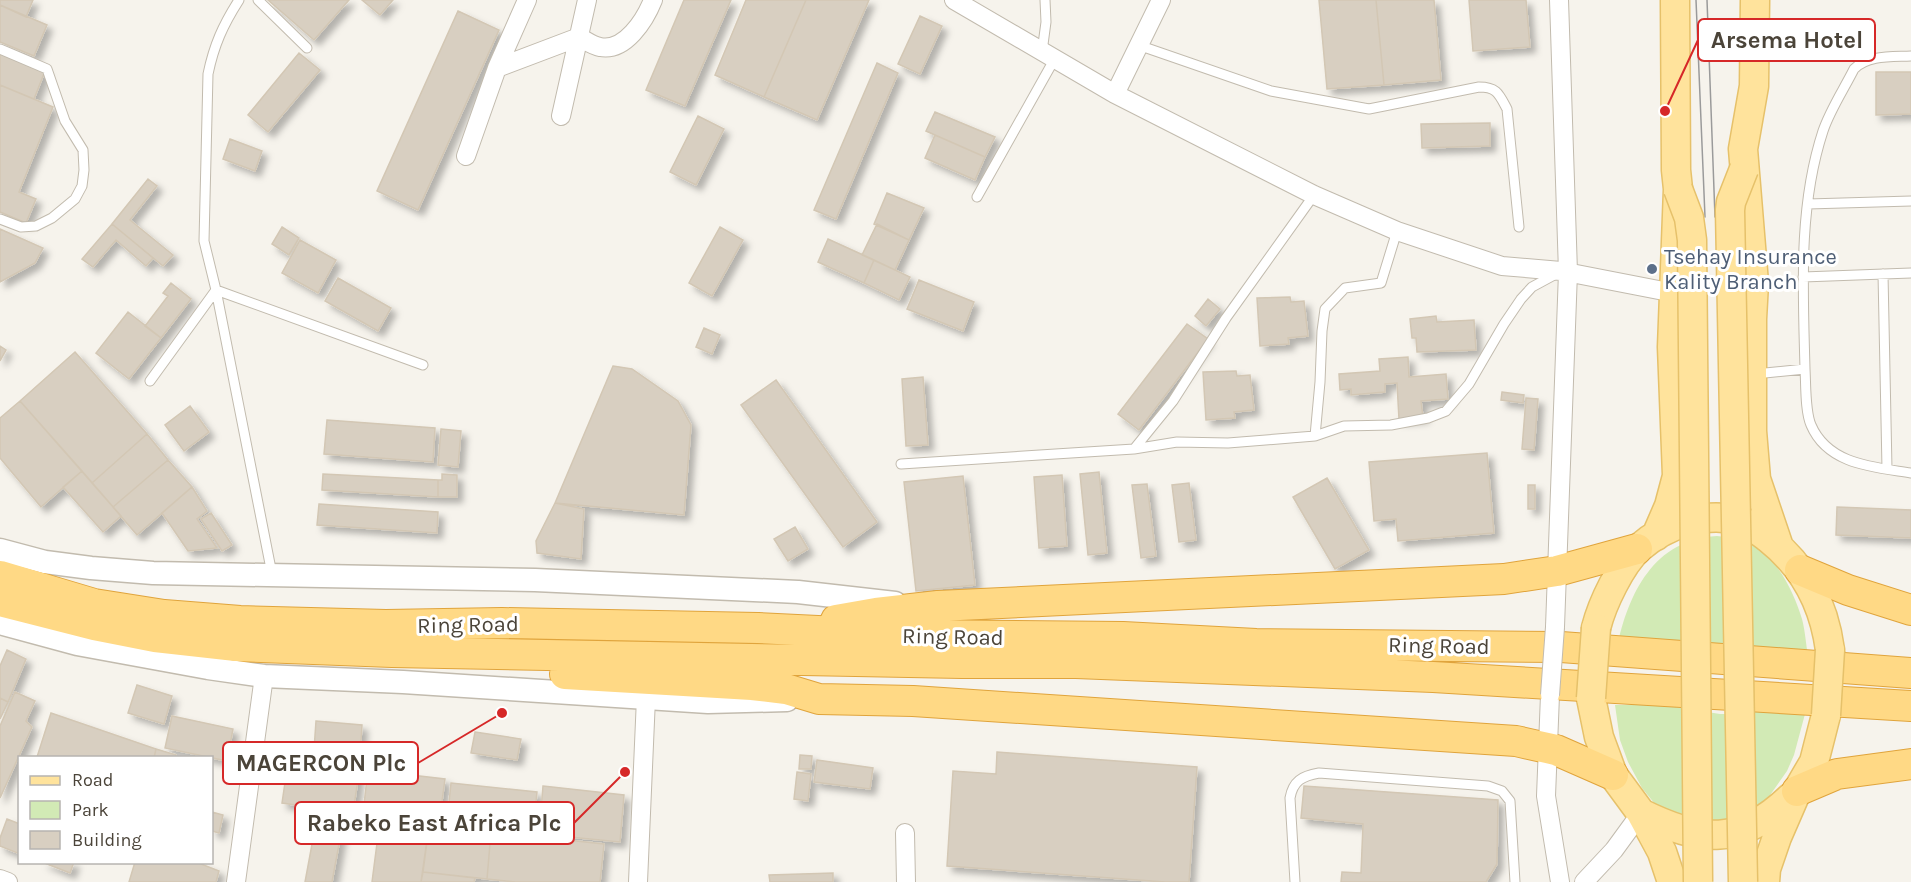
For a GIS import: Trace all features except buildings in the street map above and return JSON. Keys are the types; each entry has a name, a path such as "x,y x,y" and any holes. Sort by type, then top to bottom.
{"highway":[{"path":"778,630 876,613 938,606 1504,579 1557,571 1647,542"},
{"path":"1800,570 1848,591 1911,610"},
{"name":"Ring Road","path":"0,576 94,604 164,615 240,621 386,625 502,622 900,635 1123,636 1256,644 1561,647 1911,673"},
{"name":"Ring Road","path":"0,601 94,625 155,637 236,646 392,652 950,663 1076,663 1433,677 1911,706"},
{"path":"392,652 518,672 752,685 786,689 819,699 913,701 1516,741 1548,747 1614,776"},
{"path":"1797,791 1837,774 1911,764"}],"main road":[{"path":"1672,882 1662,852 1641,813 1614,776 1599,737 1591,698 1596,628 1607,598 1617,579 1647,542 1669,506 1677,476 1672,347 1678,189 1675,0"},
{"path":"1759,5 1754,86 1743,149 1754,283 1752,431 1756,479 1779,547"},
{"path":"1743,882 1730,210 1744,169"},
{"path":"1678,189 1689,218 1692,240 1698,882"},
{"path":"1647,542 1677,524 1715,516 1743,522 1787,553 1817,598 1827,629 1830,650 1826,715 1814,762 1797,791 1777,837 1766,870 1765,882"},
{"path":"1641,813 1688,833 1719,836 1749,828 1772,815 1797,791"}],"street":[{"path":"466,156 497,68 527,0"},
{"path":"561,116 587,0"},
{"path":"497,68 579,37 601,47 618,46 629,39 653,0"},
{"path":"954,0 1115,94 1314,195 1397,231 1502,266 1564,272 1674,293"},
{"path":"1115,94 1161,0"},
{"path":"1559,0 1564,272 1557,571 1546,796 1560,882"},
{"path":"0,550 45,562 153,573 535,580 798,592 938,606"},
{"path":"0,623 77,644 264,676 403,682 708,702 819,699"},
{"path":"236,882 264,676"},
{"path":"638,882 646,698"},
{"path":"1584,882 1614,850 1641,813"},
{"path":"905,833 906,882"},
{"path":"0,879 8,882"}],"lane":[{"path":"239,0 222,28 208,75 204,241 216,290 272,574"},
{"path":"258,0 307,48"},
{"path":"977,197 1048,56 1045,0"},
{"path":"1138,45 1271,91 1369,109 1479,87 1490,87 1499,93 1507,109 1519,227"},
{"path":"0,49 47,69 65,121 83,150 84,170 82,186 75,199 52,218 36,225 21,227 0,219"},
{"path":"1911,56 1867,60 1854,69 1823,129 1813,166 1803,277 1805,369 1810,423 1822,443 1836,455 1858,464 1911,473"},
{"path":"1134,449 1173,401 1226,318 1314,195"},
{"path":"1808,204 1911,201"},
{"path":"1315,436 1325,309 1345,288 1381,283 1397,231"},
{"path":"901,464 1134,449 1177,442 1228,443 1315,436 1344,426 1391,424 1428,418 1446,411 1469,384 1504,324 1532,287 1564,272"},
{"path":"1803,277 1911,273"},
{"path":"1883,274 1887,469"},
{"path":"216,290 423,365"},
{"path":"150,381 216,290"},
{"path":"1752,374 1805,369"},
{"path":"1295,882 1290,798 1293,785 1305,775 1318,773 1488,786 1502,791 1510,801 1515,882"}],"green space":[{"path":"1717,536 1749,543 1768,556 1776,565 1799,608 1808,656 1617,648 1628,608 1648,573 1676,547 1695,539"},
{"path":"1615,705 1663,705 1720,714 1730,714 1741,708 1805,714 1794,755 1787,771 1768,798 1736,820 1688,823 1655,804 1642,788 1628,762 1620,740"}],"tram line":[{"path":"1696,0 1705,217"},
{"path":"1707,0 1715,217"}],"place":[{"name":"Arsema Hotel","path":"1665,111"},
{"name":"Tsehay Insurance Kality Branch","path":"1652,269"},
{"name":"MAGERCON Plc","path":"502,713"},
{"name":"Rabeko East Africa Plc","path":"625,772"}]}
